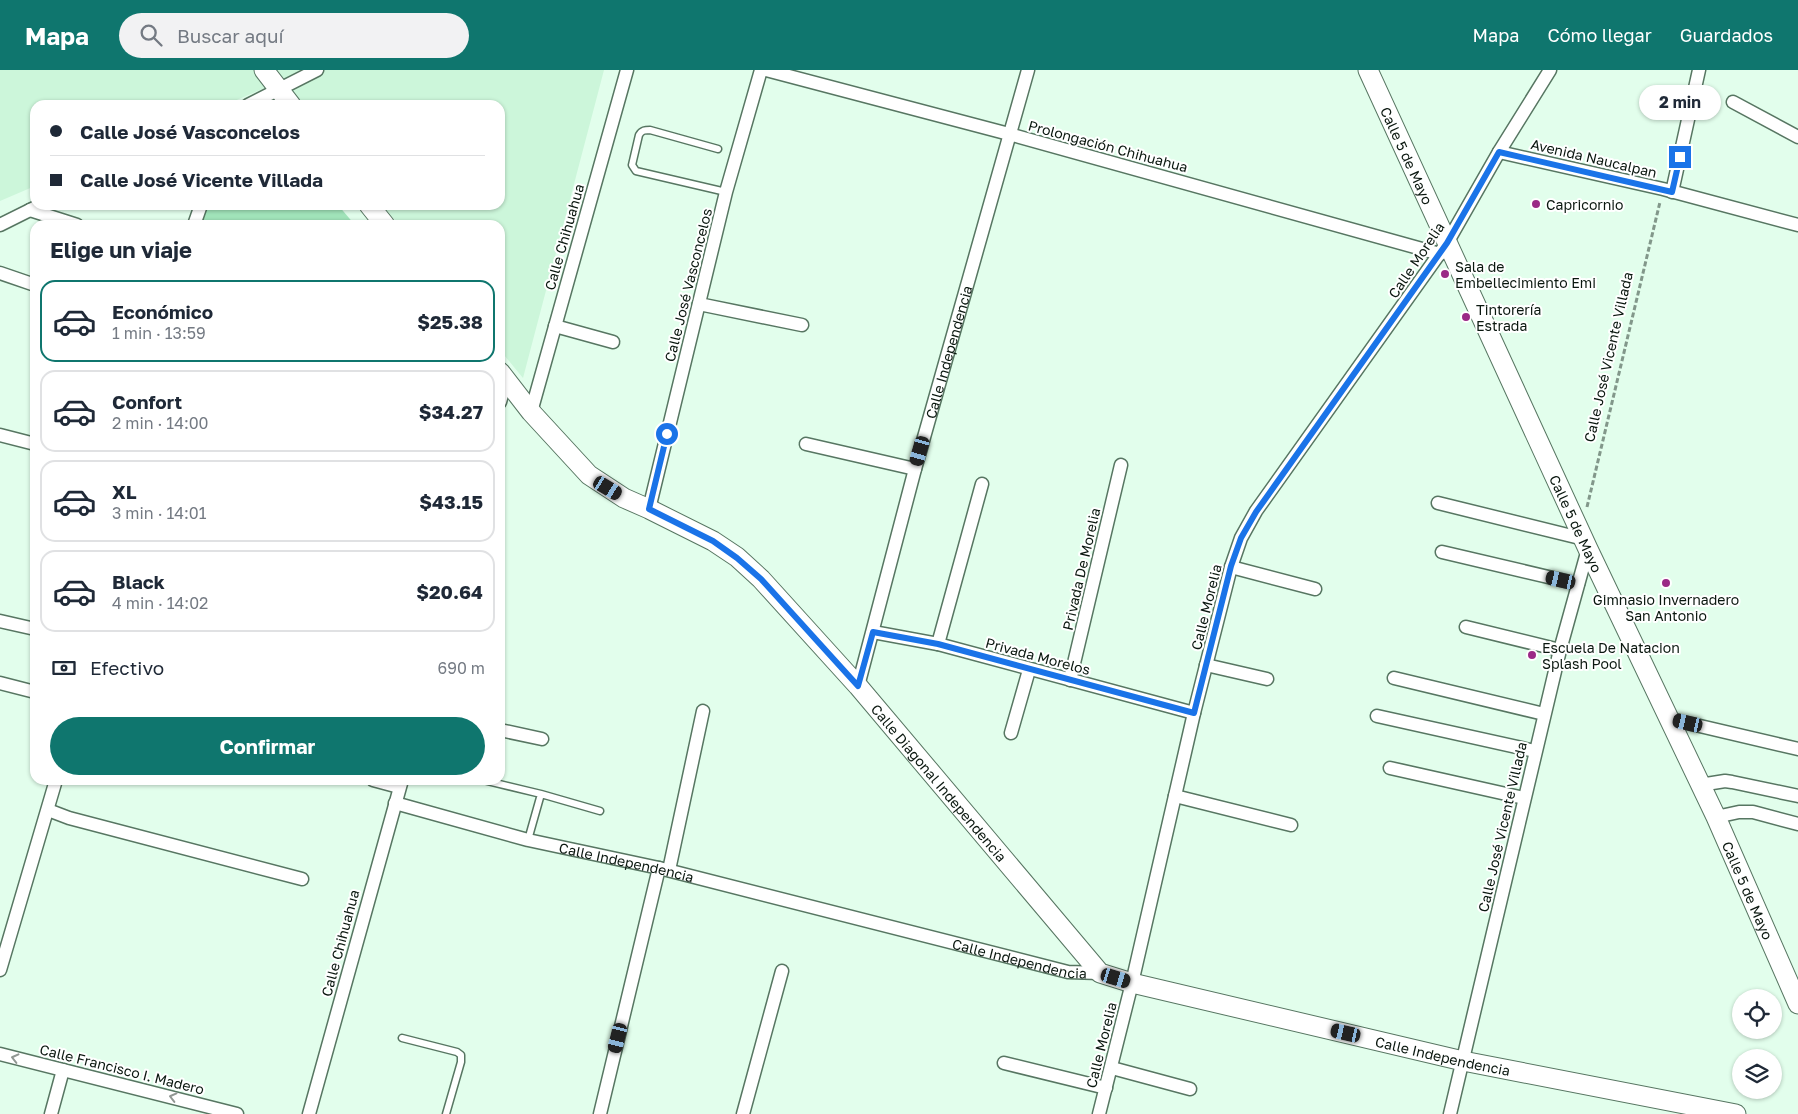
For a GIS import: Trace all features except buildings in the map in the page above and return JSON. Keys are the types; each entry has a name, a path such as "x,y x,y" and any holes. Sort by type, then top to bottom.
{"main road":[{"path":"264,70 287,100"},
{"name":"Calle 5 de Mayo","path":"1368,70 1444,249 1670,718 1716,817 1798,1004"},
{"path":"373,210 381,220"},
{"name":"Calle Diagonal Independencia","path":"505,379 531,412 589,474 624,498 713,541 737,558 761,579 858,686 1100,973"},
{"name":"Calle Independencia","path":"1100,973 1132,983 1463,1060 1736,1114"}],"street":[{"path":"257,100 317,70"},
{"name":"Calle Chihuahua","path":"531,412 627,70"},
{"name":"Calle José Vasconcelos","path":"649,509 726,192 761,70"},
{"name":"Prolongación Chihuahua","path":"766,70 1444,249"},
{"name":"Calle Independencia","path":"858,686 915,469 1028,70"},
{"name":"Calle Morelia","path":"1099,1114 1112,1068 1194,713 1231,566 1241,538 1256,512 1444,249 1499,152 1550,70"},
{"path":"1668,191 1699,70"},
{"path":"1733,102 1798,137"},
{"name":"Avenida Naucalpan","path":"1499,152 1668,191 1798,225"},
{"path":"0,225 30,209"},
{"path":"41,210 65,220"},
{"path":"0,273 30,284"},
{"path":"699,304 802,325"},
{"path":"555,326 614,342"},
{"path":"0,434 30,443"},
{"path":"806,444 915,469"},
{"name":"Privada De Morelia","path":"1070,680 1121,465"},
{"path":"938,644 982,484"},
{"path":"1438,502 1585,539"},
{"name":"Calle José Vicente Villada","path":"1450,1114 1544,714 1578,584 1585,539"},
{"path":"1442,552 1578,584"},
{"path":"1231,566 1315,589"},
{"path":"0,621 30,629"},
{"path":"1466,627 1560,650"},
{"name":"Privada Morelos","path":"873,632 938,644 1194,713"},
{"path":"1206,665 1266,679"},
{"path":"1011,733 1029,670"},
{"path":"1394,678 1544,714"},
{"path":"0,683 30,691"},
{"path":"600,1114 703,711"},
{"path":"1376,716 1536,751"},
{"path":"1670,718 1798,748"},
{"path":"505,731 542,739"},
{"path":"1390,768 1524,798"},
{"path":"1700,785 1725,781 1798,796"},
{"path":"0,970 55,785"},
{"name":"Calle Chihuahua","path":"309,1114 401,785"},
{"path":"1175,796 1292,825"},
{"name":"Calle Independencia","path":"395,803 528,840 664,869 1068,972 1100,973"},
{"path":"48,810 302,879"},
{"path":"1716,817 1739,812 1753,812 1798,824"},
{"path":"743,1114 782,971"},
{"name":"Calle Francisco I. Madero","path":"0,1054 63,1070 193,1108 237,1114"},
{"path":"1004,1064 1106,1088"},
{"path":"1112,1068 1190,1088"},
{"path":"51,1114 63,1070"}],"lane":[{"path":"718,149 646,130 641,131 639,135 632,164 636,171 726,192"},
{"path":"504,785 600,811"},
{"path":"528,840 541,794"},
{"path":"402,1038 457,1052 461,1055 461,1062 446,1114"}],"path":[{"name":"Calle José Vicente Villada","path":"1585,539 1668,191"}],"shaded area":[{"path":"0,70 604,70 523,378 505,356 505,220 395,220 386,210 505,210 505,100 297,100 281,81 237,100 30,100 30,188 0,201"},
{"path":"202,210 342,210 351,220 200,220"}],"place":[{"name":"Capricornio","path":"1536,204"},
{"name":"Sala de Embellecimiento Emi","path":"1445,274"},
{"name":"Tintorería Estrada","path":"1466,317"},
{"name":"Gimnasio Invernadero San Antonio","path":"1666,583"},
{"name":"Escuela De Natacion Splash Pool","path":"1532,655"}],"route":[{"path":"667,434 649,509 713,541 737,558 761,579 858,686 873,632 938,644 1194,713 1231,566 1241,538 1256,512 1447,243 1499,152 1672,192 1680,157"}]}
